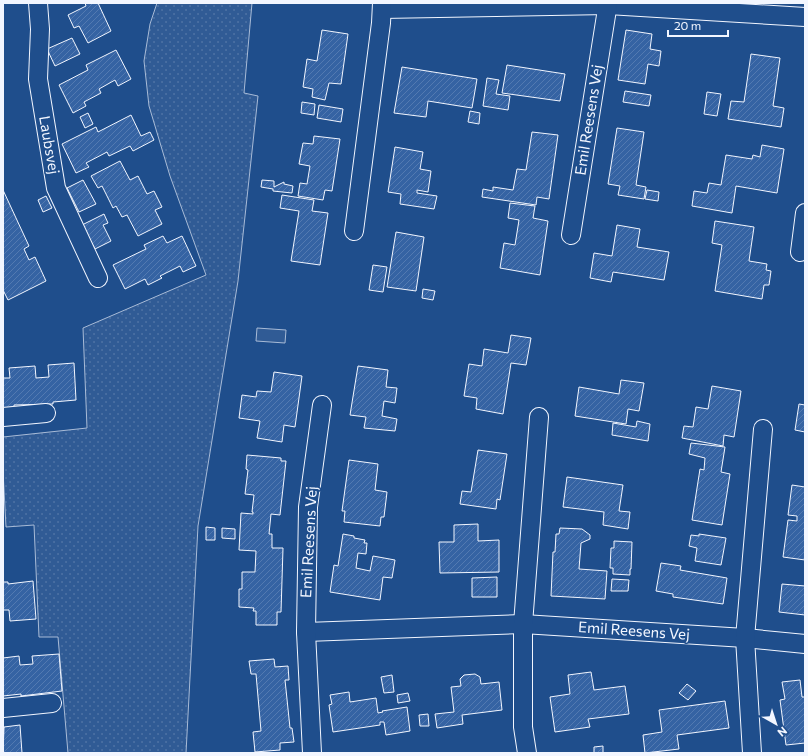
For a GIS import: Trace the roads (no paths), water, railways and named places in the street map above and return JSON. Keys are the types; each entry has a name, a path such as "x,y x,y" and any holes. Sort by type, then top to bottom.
{"street":[{"name":"Laubsvej","path":"38,3 40,29 38,79 56,188 98,278"},
{"path":"354,231 382,6 608,4 805,17"},
{"name":"Emil Reesens Vej","path":"571,235 608,4"},
{"path":"800,252 805,213"},
{"name":"Emil Reesens Vej","path":"312,753 306,632 308,507 322,405"},
{"path":"3,417 46,413"},
{"path":"527,753 523,727 523,624 539,417"},
{"path":"752,753 744,638 763,429"},
{"name":"Emil Reesens Vej","path":"306,632 523,624 744,638 805,644"},
{"path":"3,708 52,703"}]}
